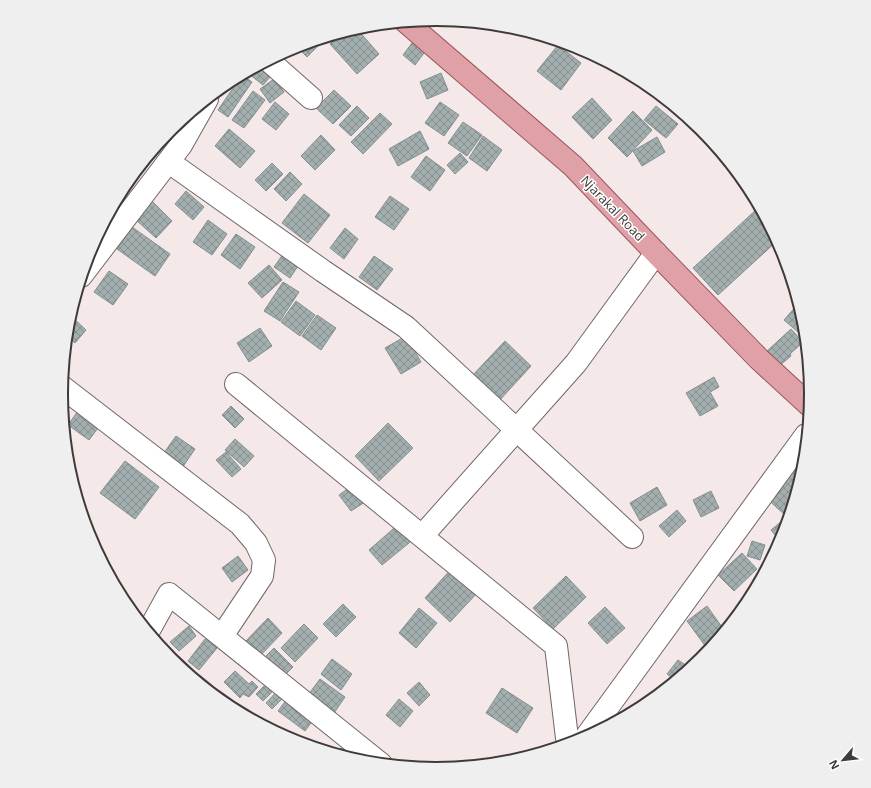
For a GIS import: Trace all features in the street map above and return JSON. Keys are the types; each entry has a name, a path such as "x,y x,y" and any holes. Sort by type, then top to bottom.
{"main road":[{"name":"Njarakal Road","path":"412,27 573,166 759,359 804,400"}],"street":[{"path":"273,64 311,98"},
{"path":"93,260 169,162 181,145 199,112"},
{"path":"169,162 323,271 406,327 632,536"},
{"path":"422,536 576,363 656,253"},
{"path":"236,384 556,646 576,734"},
{"path":"68,391 240,524 256,543 264,560 262,576 222,636"},
{"path":"581,732 800,443"},
{"path":"151,627 169,594 371,756"}],"building":[{"path":"361,34 379,54 357,74 330,44 334,41"},
{"path":"418,35 430,45 415,65 403,55"},
{"path":"318,46 307,57 302,52"},
{"path":"556,47 564,50 581,63 561,90 537,71"},
{"path":"262,70 270,77 263,85 251,76"},
{"path":"441,73 448,90 427,99 420,82"},
{"path":"247,78 252,82 228,117 218,110 235,86"},
{"path":"274,79 284,92 270,103 260,89"},
{"path":"334,90 351,106 333,124 316,108"},
{"path":"253,91 265,100 244,128 232,120"},
{"path":"592,98 612,120 593,139 572,117"},
{"path":"275,102 289,114 276,130 262,119"},
{"path":"440,102 459,115 444,136 425,123"},
{"path":"357,106 369,118 351,136 339,125"},
{"path":"656,106 678,124 666,138 644,120"},
{"path":"633,111 652,130 627,157 608,138"},
{"path":"380,113 392,124 363,154 351,142"},
{"path":"463,122 482,135 467,156 448,143"},
{"path":"229,129 255,151 240,168 215,146"},
{"path":"420,131 429,149 398,166 389,149"},
{"path":"321,135 335,150 315,170 301,156"},
{"path":"483,136 502,150 487,171 469,158"},
{"path":"657,137 665,152 642,166 633,151"},
{"path":"460,153 468,162 455,174 447,165"},
{"path":"426,156 445,170 430,191 411,177"},
{"path":"272,163 283,174 266,191 255,180"},
{"path":"290,172 302,184 286,201 274,189"},
{"path":"186,191 204,207 193,220 175,204"},
{"path":"304,194 330,215 308,243 282,223"},
{"path":"390,196 409,209 394,230 375,217"},
{"path":"152,201 172,221 156,238 135,219"},
{"path":"755,211 766,231 772,246 718,295 693,268"},
{"path":"208,220 227,234 212,255 193,242"},
{"path":"132,227 170,254 155,276 117,249"},
{"path":"345,228 358,239 344,259 330,248"},
{"path":"236,234 255,247 240,269 221,255"},
{"path":"286,250 302,260 290,278 274,267"},
{"path":"374,256 393,269 377,290 359,277"},
{"path":"269,265 282,280 262,298 248,283"},
{"path":"109,271 128,284 113,305 94,292"},
{"path":"283,282 299,292 280,321 264,311"},
{"path":"296,301 315,315 300,336 281,322"},
{"path":"793,309 798,332 784,320"},
{"path":"317,315 336,328 321,350 302,336"},
{"path":"75,320 86,330 75,343 72,340"},
{"path":"260,328 272,346 249,362 237,343"},
{"path":"791,329 799,337 800,345 790,354 791,356 779,366 766,352"},
{"path":"406,336 421,362 401,374 385,348"},
{"path":"505,341 531,366 498,402 471,377"},
{"path":"714,377 719,387 710,392 718,406 700,416 686,393"},
{"path":"231,406 244,419 235,428 222,415"},
{"path":"80,408 101,424 89,440 69,426"},
{"path":"388,423 413,448 379,481 355,456"},
{"path":"176,436 195,449 180,471 161,457"},
{"path":"235,439 254,456 244,467 225,450"},
{"path":"226,452 241,469 232,477 216,460"},
{"path":"125,461 159,487 135,519 100,493"},
{"path":"797,461 791,489 783,514 764,496"},
{"path":"353,485 365,502 351,511 339,495"},
{"path":"657,487 667,505 640,521 630,503"},
{"path":"711,491 719,508 701,517 693,500"},
{"path":"677,510 686,521 669,537 659,526"},
{"path":"401,522 415,538 382,565 369,550"},
{"path":"780,523 775,535 771,530"},
{"path":"752,541 765,545 760,560 747,556"},
{"path":"742,553 757,569 734,591 718,575"},
{"path":"238,556 248,570 232,582 222,568"},
{"path":"453,567 479,591 450,622 425,598"},
{"path":"566,576 586,597 553,629 533,608"},
{"path":"343,604 356,617 336,637 323,624"},
{"path":"707,606 721,626 705,645 687,621"},
{"path":"605,607 625,628 607,644 588,623"},
{"path":"419,608 437,623 416,648 399,633"},
{"path":"268,618 282,633 259,657 245,642"},
{"path":"304,624 318,638 295,662 281,648"},
{"path":"189,626 196,636 179,651 170,642"},
{"path":"205,639 217,648 199,670 188,661"},
{"path":"274,648 293,667 280,680 261,661"},
{"path":"332,659 352,674 341,690 321,674"},
{"path":"678,660 685,665 671,677 667,674"},
{"path":"235,671 249,684 252,681 258,687 249,697 243,694 240,698 224,682"},
{"path":"272,678 279,685 263,701 256,694"},
{"path":"320,679 345,697 334,713 308,695"},
{"path":"419,682 430,695 419,706 407,693"},
{"path":"281,687 288,693 272,709 266,703"},
{"path":"502,688 533,708 517,733 486,713"},
{"path":"290,695 317,715 305,731 278,711"},
{"path":"399,699 413,711 400,727 386,715"},
{"path":"347,742 355,753 340,749"}]}
